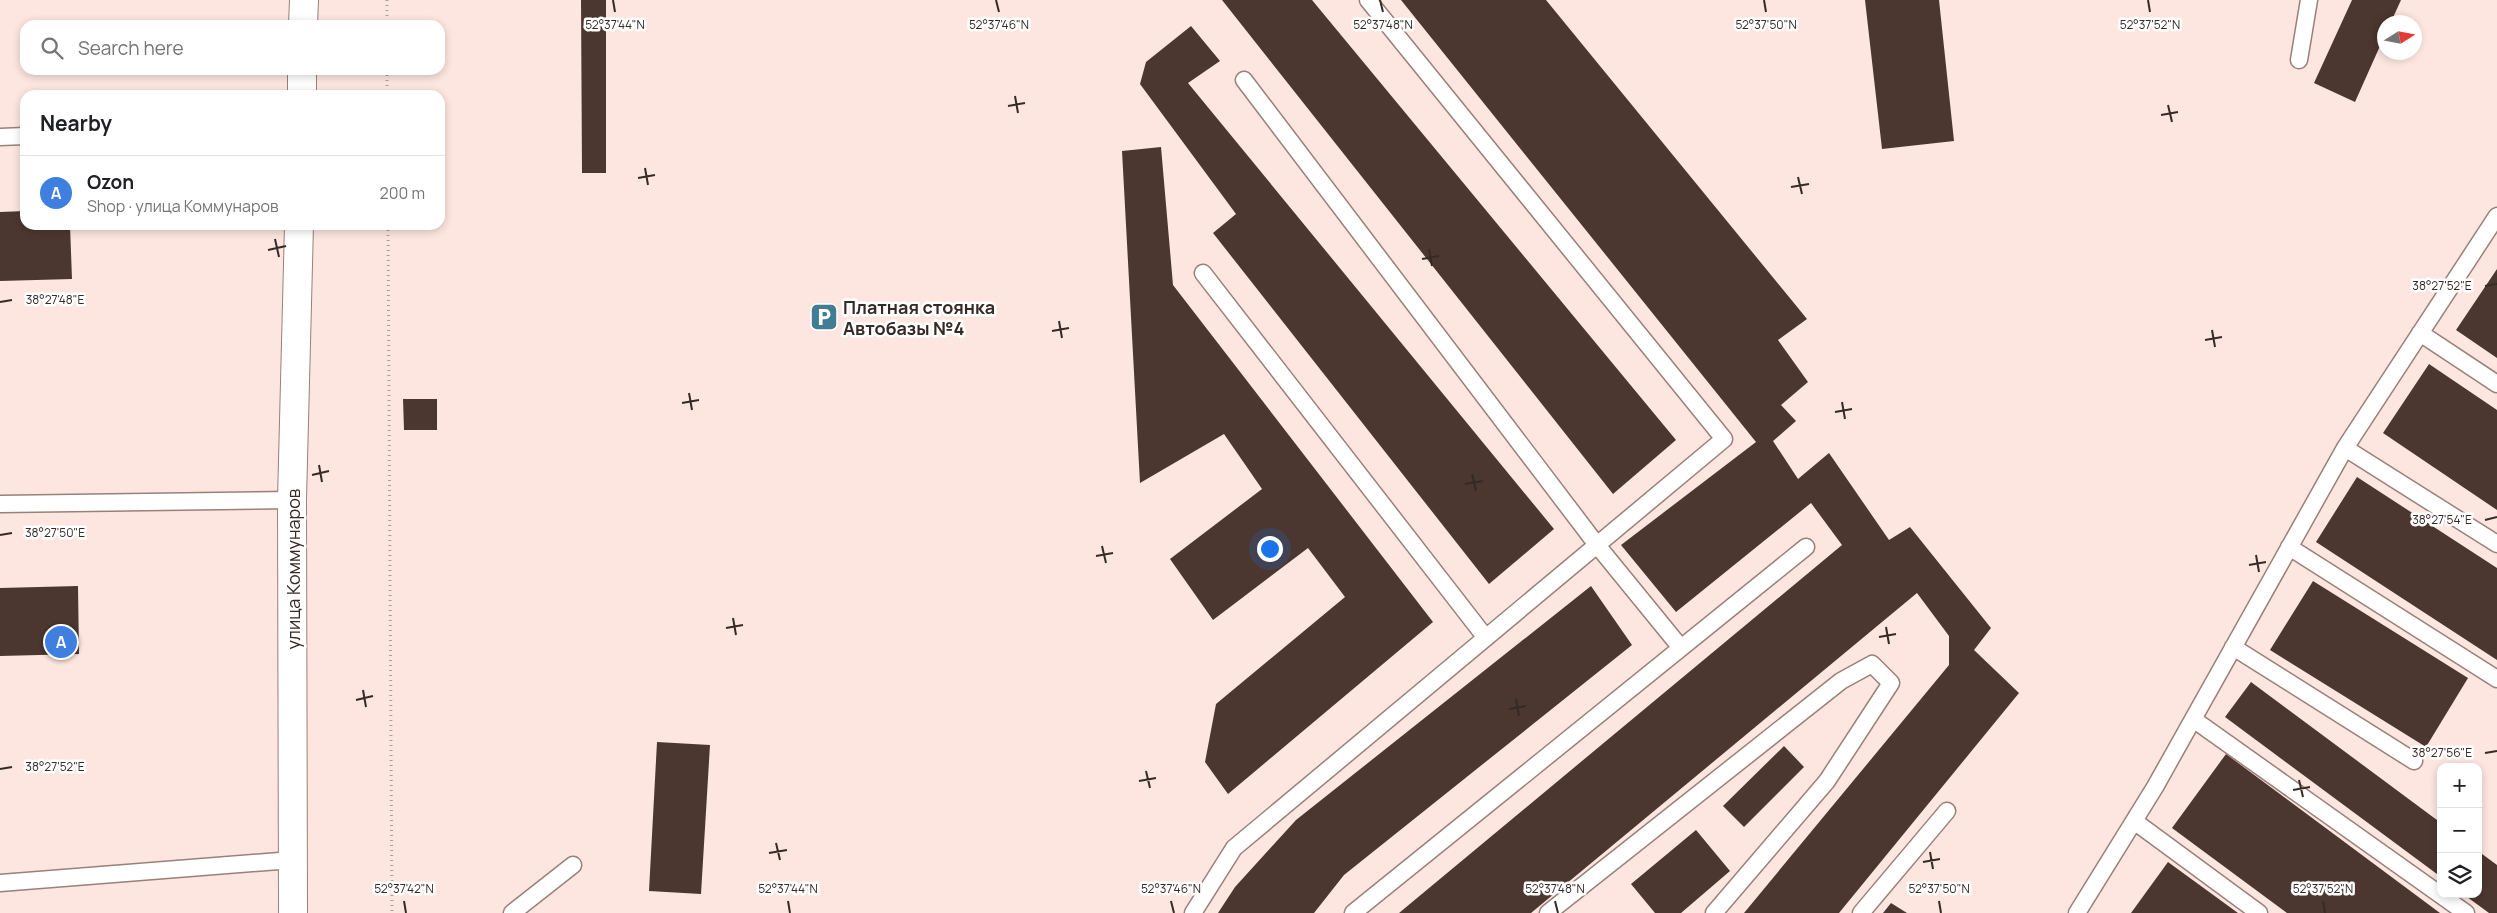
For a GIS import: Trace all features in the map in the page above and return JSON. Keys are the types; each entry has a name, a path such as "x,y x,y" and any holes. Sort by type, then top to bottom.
{"main road":[{"path":"303,20 304,0"},
{"path":"302,75 302,90"},
{"name":"улица Коммунаров","path":"293,913 292,500 299,230"}],"lane":[{"path":"1193,913 1234,848 1724,439 1368,0"},
{"path":"2299,60 2309,0"},
{"path":"1244,80 1597,544 1681,648"},
{"path":"0,137 20,136"},
{"path":"2077,913 2134,821 2193,719 2345,448 2420,333 2494,227"},
{"path":"1203,273 1486,638"},
{"path":"2420,333 2497,384"},
{"path":"2345,448 2497,544"},
{"path":"0,504 292,500"},
{"path":"1353,913 1806,547"},
{"path":"2289,547 2497,679"},
{"path":"2233,647 2414,761"},
{"path":"1548,913 1841,681 1872,664 1891,682 1827,782 1714,913"},
{"path":"2193,719 2466,913"},
{"path":"1861,913 1947,811"},
{"path":"2134,821 2259,913"},
{"path":"0,883 292,860"},
{"path":"512,913 573,865"}],"path":[{"path":"387,0 387,20"},
{"path":"387,75 388,90"},
{"path":"388,230 392,913"}],"building":[{"path":"581,0 606,0 606,173 582,173"},
{"path":"1222,0 1312,0 1676,440 1613,494"},
{"path":"1401,0 1546,0 1807,319 1778,340 1808,382 1781,405 1796,421 1773,441 1798,479 1829,453 1889,540 1910,527 1991,628 1974,650 2019,693 1839,913 1744,913 1949,665 1949,636 1917,593 1531,913 1399,913 1842,545 1811,503 1676,612 1621,545 1756,442"},
{"path":"1865,0 1939,0 1954,141 1882,149"},
{"path":"2352,0 2401,0 2394,15 2377,15 2377,53 2355,102 2314,83"},
{"path":"1191,26 1220,61 1188,83 1554,529 1489,584 1213,233 1236,214 1140,84 1146,62"},
{"path":"1161,147 1173,285 1433,622 1228,794 1205,762 1216,704 1345,597 1308,548 1213,620 1170,559 1262,489 1224,434 1140,483 1122,151"},
{"path":"20,211 20,230 70,230 72,279 0,281 0,212"},
{"path":"2497,269 2497,358 2456,330"},
{"path":"2429,364 2497,410 2497,510 2383,433"},
{"path":"403,399 437,399 437,430 404,430"},
{"path":"2357,477 2497,568 2497,660 2316,542"},
{"path":"2313,581 2468,678 2426,747 2270,650"},
{"path":"78,586 79,654 0,656 0,588"},
{"path":"1591,586 1632,645 1344,875 1314,913 1218,913 1235,887 1296,820"},
{"path":"2251,682 2437,820 2437,874 2225,717"},
{"path":"657,742 710,745 701,894 649,891"},
{"path":"1784,746 1804,767 1744,827 1723,806"},
{"path":"2226,754 2440,913 2287,913 2172,828"},
{"path":"1696,830 1730,871 1681,913 1655,913 1631,884"},
{"path":"2482,854 2497,865 2497,913 2489,913 2468,898 2482,898"},
{"path":"2168,862 2238,913 2131,913"},
{"path":"1891,903 1907,913 1883,913"}],"place":[{"name":"Платная стоянка Автобазы №4","path":"824,317"},
{"name":"Ozon","path":"61,642"}]}
